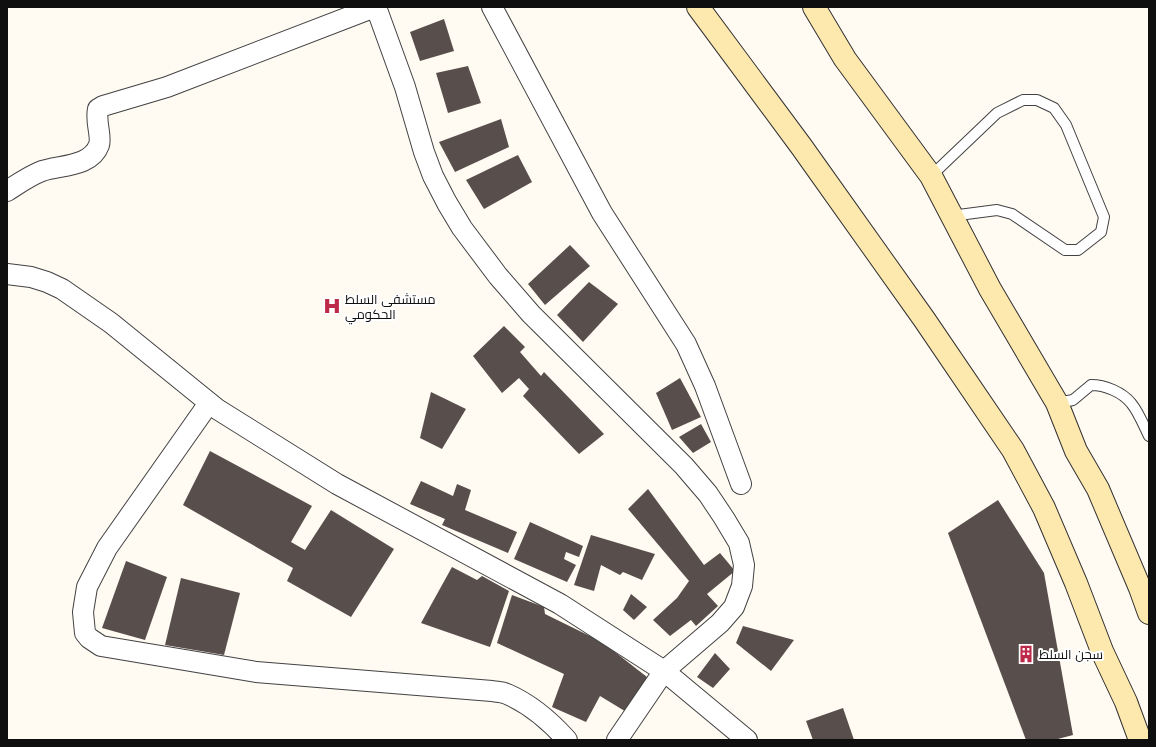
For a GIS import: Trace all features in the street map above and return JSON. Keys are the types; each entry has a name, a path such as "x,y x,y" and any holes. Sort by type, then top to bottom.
{"main road":[{"path":"698,7 806,152 1014,450 1044,508 1076,583 1102,651 1126,702 1140,740"},
{"path":"814,7 845,59 931,176 998,302 1057,403 1076,450 1098,489 1135,575 1149,613"}],"street":[{"path":"7,191 43,171 82,161 92,156 99,144 97,116 98,109 103,106 167,87 375,7 405,87 424,152 433,176 462,228 498,276 531,314 684,466 708,494 739,543 744,565 742,586 734,607 720,623 664,671 617,740"},
{"path":"492,7 602,214 686,344 705,386 741,484"},
{"path":"7,274 31,277 62,289 112,323 209,403 337,484 560,604 664,671 747,740"},
{"path":"209,403 107,548 87,587 82,612 85,633 89,638 101,646 256,672 492,691 507,694 531,707 543,716 567,740"}],"lane":[{"path":"931,176 997,113 1023,100 1037,100 1054,108 1066,125 1104,217 1101,232 1078,250 1065,250 1012,214 997,210 951,216"},
{"path":"1057,403 1073,400 1091,385 1106,387 1123,396 1131,403 1149,436"}],"building":[{"path":"444,19 454,51 420,61 410,32"},
{"path":"468,66 481,103 448,113 436,73"},
{"path":"501,119 509,147 455,172 439,142"},
{"path":"518,155 532,182 484,209 466,180"},
{"path":"570,245 590,266 545,305 528,284"},
{"path":"589,282 618,304 583,342 557,315"},
{"path":"504,326 525,347 520,352 541,376 544,372 604,434 579,454 523,396 529,389 519,378 502,393 473,356"},
{"path":"680,378 701,417 672,430 656,393"},
{"path":"431,392 466,409 442,449 420,438"},
{"path":"701,424 711,442 693,453 679,437"},
{"path":"210,451 312,506 291,542 305,550 331,510 394,549 351,617 287,581 293,568 183,505"},
{"path":"421,481 453,496 457,484 471,490 465,510 517,532 508,553 442,525 445,519 410,504"},
{"path":"648,489 704,565 720,553 735,571 707,594 718,606 696,626 691,620 670,636 653,620 677,598 689,581 628,509"},
{"name":"سجن السلط","path":"998,500 1044,573 1073,735 1054,740 1026,740 948,533"},
{"path":"530,522 583,546 579,557 566,552 564,559 576,565 567,582 514,559"},
{"path":"591,535 655,554 642,580 623,572 620,575 601,565 594,591 574,585"},
{"path":"126,561 167,577 145,640 102,628"},
{"path":"452,567 477,580 482,576 509,591 490,647 421,623"},
{"path":"181,578 240,593 224,655 165,645"},
{"path":"631,594 647,607 634,620 623,610"},
{"path":"512,595 544,607 545,614 602,642 647,677 628,713 600,696 586,722 552,707 564,674 497,643"},
{"path":"743,626 794,640 771,671 736,643"},
{"path":"715,653 730,669 713,688 697,677"},
{"path":"843,708 854,740 813,740 806,721"}],"place":[{"name":"مستشفى السلط الحكومي","path":"332,306"},
{"name":"سجن السلط","path":"1026,654"}]}
